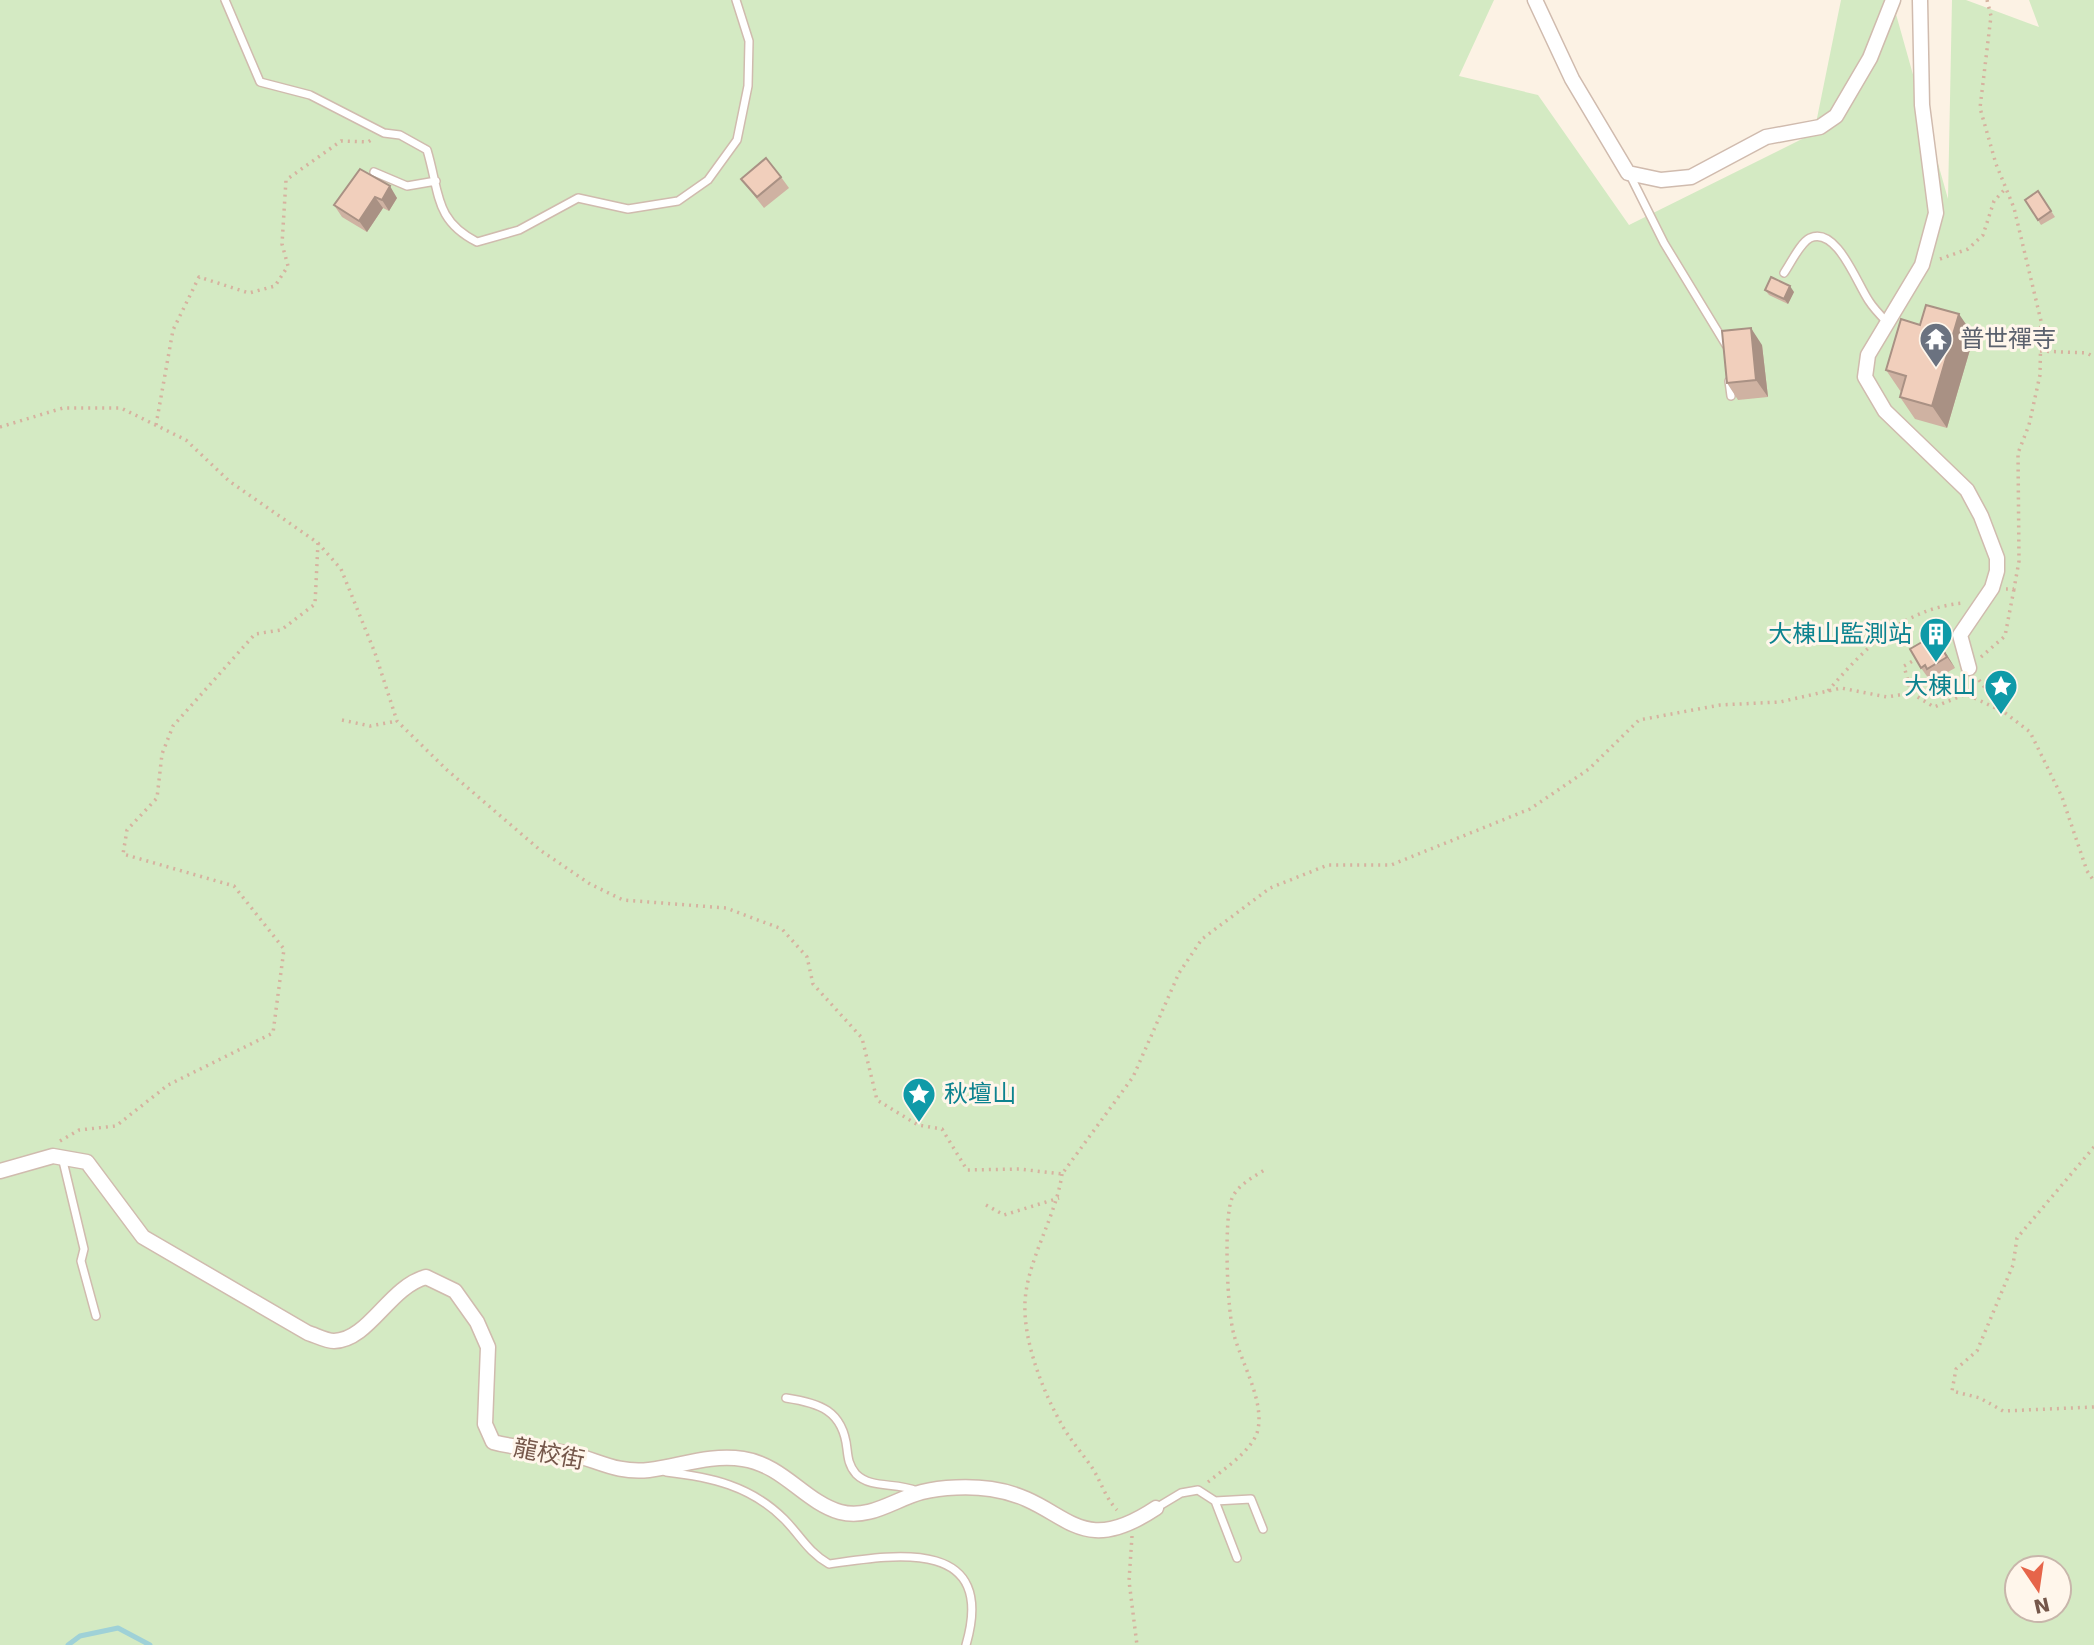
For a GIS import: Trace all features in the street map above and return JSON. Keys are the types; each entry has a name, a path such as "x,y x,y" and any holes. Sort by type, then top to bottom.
{"street":[{"path":"1535,0 1572,79 1628,173 1661,180 1691,177 1766,137 1820,127 1836,116 1870,58 1893,0"},
{"path":"1920,0 1922,105 1936,213 1922,265 1867,355 1865,376 1885,411 1967,490 1982,516 1997,558 1992,588 1960,635 1969,668"},
{"path":"0,1171 57,1156"},
{"name":"龍校街","path":"57,1156 87,1162 143,1237 308,1333 333,1341 355,1336 394,1294 419,1279 426,1277 455,1291 477,1322 488,1347 485,1424 493,1442 521,1450 563,1452 615,1470 648,1470 695,1460 744,1459 791,1479 813,1498 841,1512 864,1512 882,1508 921,1492 990,1489 1022,1498 1071,1524 1096,1532 1131,1524 1156,1508"}],"lane":[{"path":"225,0 261,82 310,95 384,133 400,135 426,150 442,210 456,231 477,242 519,230 578,198 628,209 678,201 708,180 737,140 748,86 749,41 736,0"},
{"path":"374,172 407,186 436,181"},
{"path":"1628,173 1664,243 1726,343 1727,356"},
{"path":"1784,273 1807,239 1819,235 1828,238 1844,258 1869,302 1886,322"},
{"path":"1728,370 1731,396"},
{"path":"57,1156 84,1249 80,1261 96,1317"},
{"path":"786,1398 817,1403 834,1415 843,1430 848,1459 854,1472 868,1484 899,1483 921,1492"},
{"path":"648,1470 703,1477 741,1488 765,1502 786,1521 813,1555 829,1564 882,1555 932,1558 953,1570 968,1585 973,1606 966,1645"},
{"path":"1156,1508 1181,1493 1198,1490 1215,1501 1237,1558"},
{"path":"1215,1501 1251,1499 1263,1529"}],"path":[{"path":"1987,0 1991,16 1980,108 2033,281 2041,321 2040,375 2029,425 2018,453 2019,552"},
{"path":"156,425 173,330 199,277 249,293 275,286 288,266 282,244 286,180 341,141 368,142 384,133"},
{"path":"1922,265 1968,249 1983,235 1994,201 2006,188"},
{"path":"2040,351 2087,353 2094,357"},
{"path":"0,427 63,408 121,408 186,440 239,489 318,543 341,569 375,653 397,721 447,770 540,850 590,884 623,900 726,908 747,913 782,929 807,957 813,984 862,1038 877,1100 918,1124 942,1129 967,1170 1019,1169 1062,1174"},
{"path":"57,1156 59,1142 79,1130 116,1126 168,1085 273,1032 284,948 234,886 123,854 127,830 157,798 162,754 173,726 255,634 281,630 315,604 318,543"},
{"path":"2004,712 1969,668 2005,636 2014,589"},
{"path":"1828,691 1860,654 1898,622 1951,604 1983,601"},
{"path":"1911,693 1904,666 1927,654"},
{"path":"1137,1645 1129,1581 1134,1549 1131,1524 1106,1499 1090,1465 1062,1426 1029,1336 1025,1303 1028,1281 1059,1198 1062,1174 1133,1077 1179,973 1202,939 1270,888 1328,865 1391,865 1530,808 1589,769 1639,720 1720,705 1780,702 1841,688 1886,697 1911,693 1934,707 1966,694 2004,712 2030,732 2050,768 2087,871 2094,881"},
{"path":"342,720 370,726 397,721"},
{"path":"2094,1147 2017,1238 2013,1265 1977,1351 1956,1369 1952,1391 1980,1398 2003,1411 2094,1407"},
{"path":"1198,1490 1232,1462 1256,1437 1259,1422 1257,1405 1233,1332 1228,1301 1228,1261 1231,1201 1239,1187 1266,1169"},
{"path":"986,1205 1004,1215 1059,1198"}],"green space":[{"path":"0,0 1494,0 1459,76 1538,95 1629,225 1814,133 1841,0 1892,0 1948,199 1952,0 1966,0 2039,27 2029,0 2094,0 2094,1645 0,1645"}],"building":[{"path":"766,158 781,177 757,197 741,179"},
{"path":"360,169 390,186 382,200 375,197 359,221 334,205"},
{"path":"2038,191 2051,211 2038,220 2025,200"},
{"path":"1771,277 1790,286 1784,299 1765,290"},
{"path":"1926,305 1959,314 1932,406 1900,397 1906,376 1886,370 1901,319 1920,325"},
{"path":"1751,328 1756,380 1727,383 1722,331"},
{"path":"1934,635 1947,657 1927,669 1925,665 1921,668 1910,649"}],"waterway":[{"path":"68,1645 80,1636 118,1628 150,1645"}],"place":[{"name":"普世禪寺","path":"1936,369"},
{"name":"大棟山監測站","path":"1936,664"},
{"name":"大棟山","path":"2001,716"},
{"name":"秋壇山","path":"919,1124"}]}
